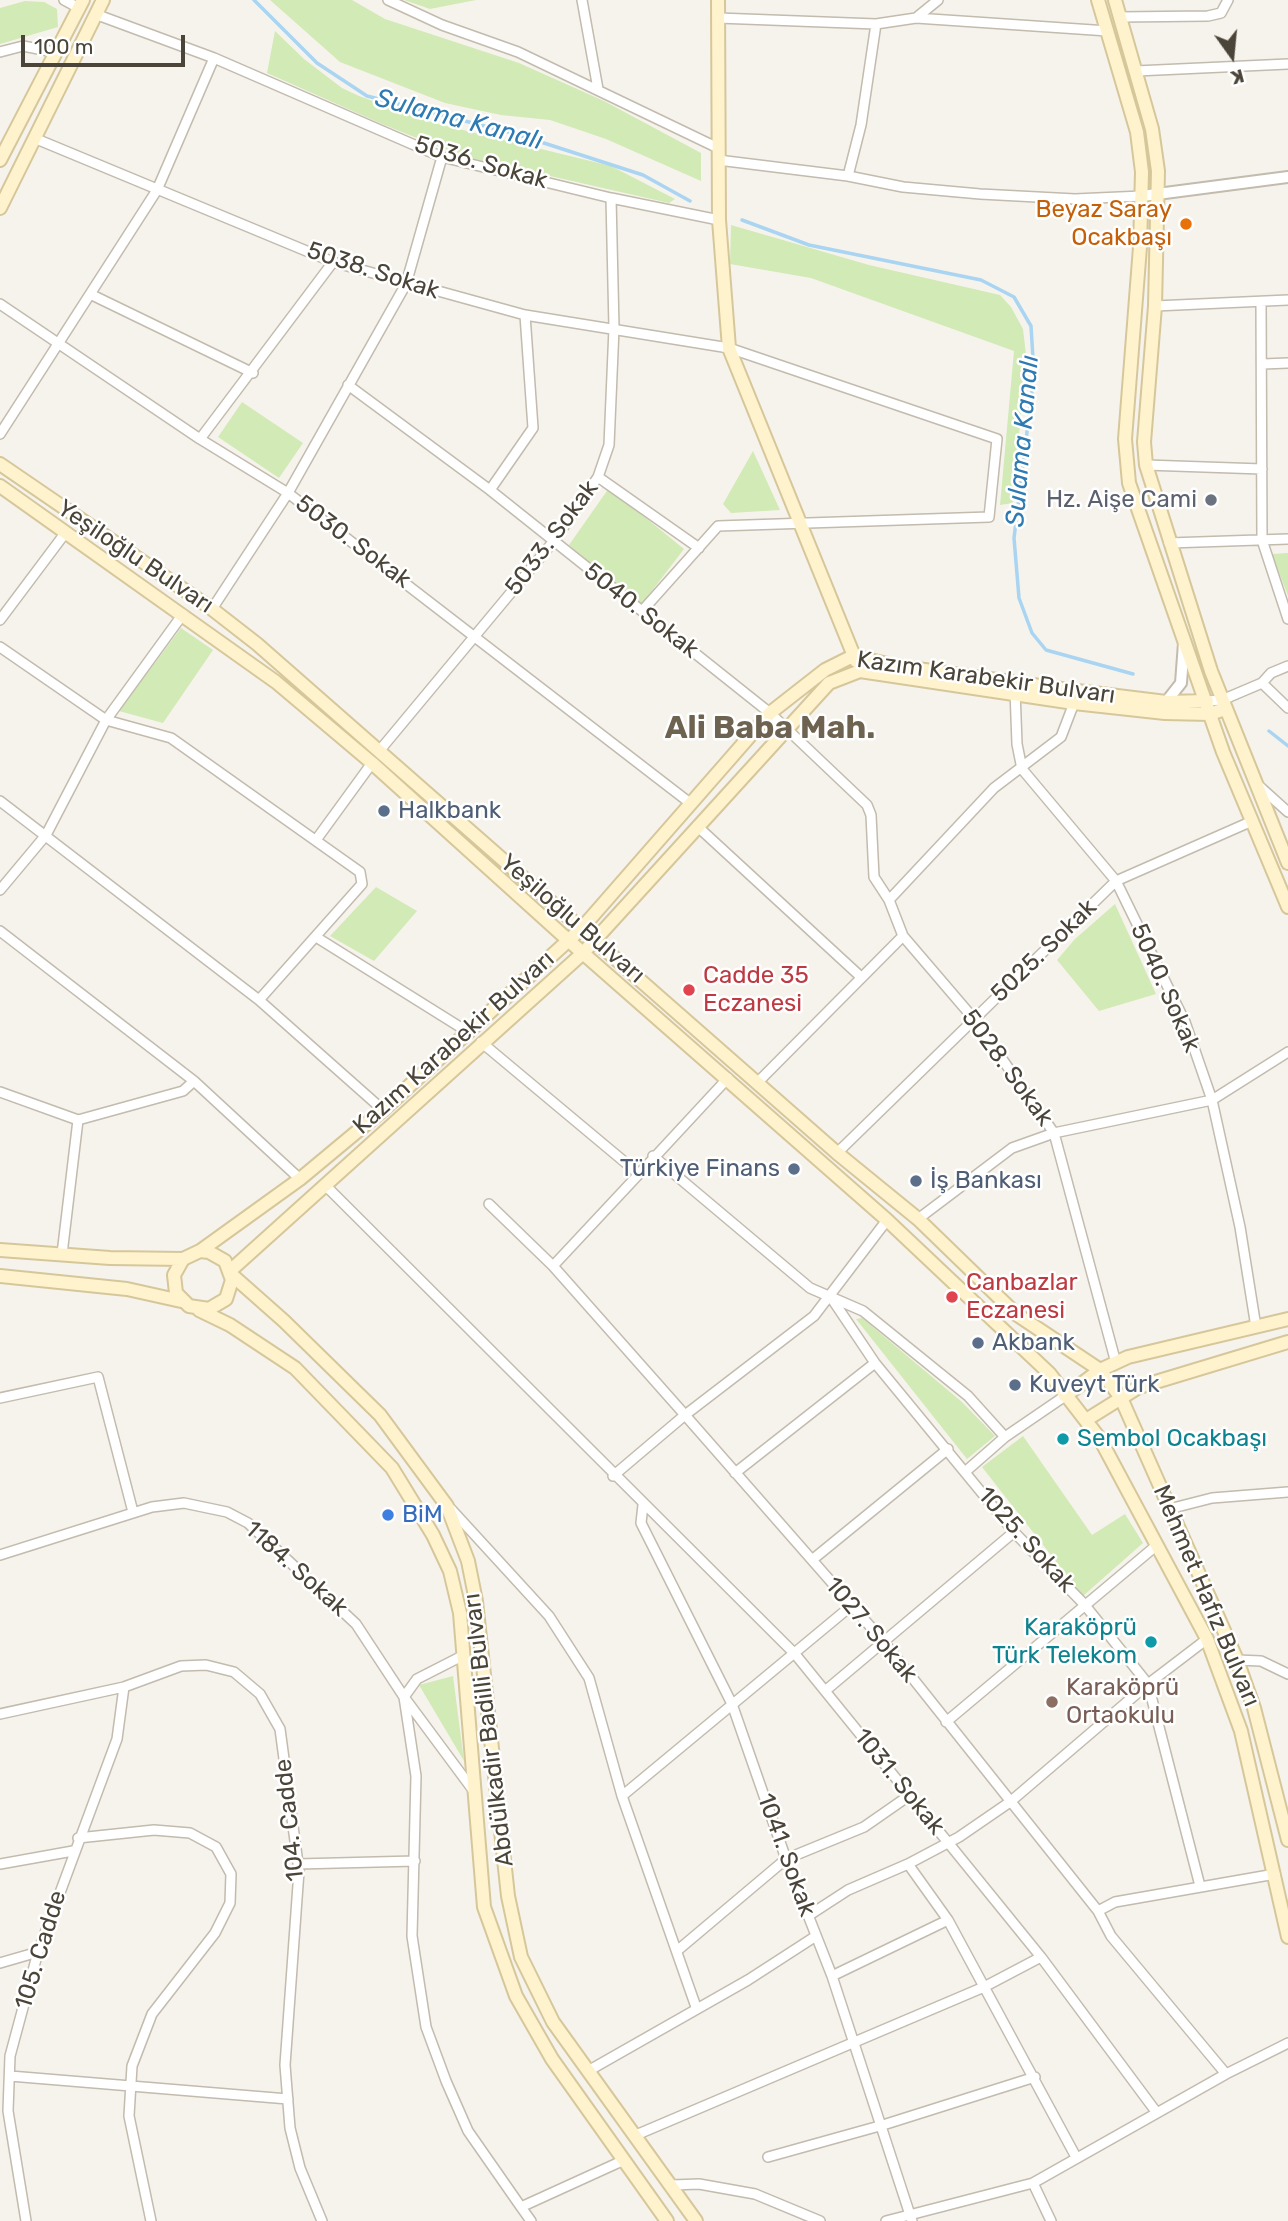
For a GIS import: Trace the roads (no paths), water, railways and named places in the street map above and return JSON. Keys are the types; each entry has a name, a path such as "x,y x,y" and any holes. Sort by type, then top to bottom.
{"main road":[{"path":"0,208 103,0"},
{"path":"718,0 719,220 729,348 860,671"},
{"path":"1098,0 1137,132 1142,195 1126,460 1138,517 1250,822 1288,907"},
{"path":"1115,0 1152,129 1159,194 1155,306 1144,442 1146,465 1169,543 1224,705 1288,863"},
{"path":"0,160 81,4"},
{"name":"Yeşiloğlu Bulvarı","path":"0,464 212,609 380,750 837,1153 918,1219 1016,1314 1100,1370 1121,1398"},
{"name":"Yeşiloğlu Bulvarı","path":"0,486 276,682 372,763 568,940 887,1220 1014,1337 1049,1373 1086,1420"},
{"name":"Kazım Karabekir Bulvarı","path":"200,1251 300,1179 383,1110 582,928 769,713 825,670 853,656 1014,687 1073,703 1165,713 1224,705"},
{"name":"Kazım Karabekir Bulvarı","path":"231,1273 481,1042 583,953 829,683 860,671 1208,708"},
{"path":"0,1250 183,1259"},
{"path":"0,1276 127,1289 181,1301 199,1310 209,1309 226,1299 231,1290 231,1273 218,1255 200,1251 183,1259 177,1266 173,1284 181,1301"},
{"name":"Abdülkadir Badilli Bulvarı","path":"231,1273 380,1415 447,1506 468,1561 476,1601 508,1896 521,1957 553,2022 696,2221"},
{"name":"Abdülkadir Badilli Bulvarı","path":"199,1310 230,1325 295,1368 392,1468 433,1535 450,1571 460,1614 484,1907 516,1996 552,2059 667,2221"},
{"path":"1065,1396 1100,1370 1116,1363 1288,1320"},
{"path":"1086,1420 1139,1387 1288,1342"},
{"name":"Mehmet Hafız Bulvarı","path":"1121,1398 1237,1660 1254,1708 1288,1840"},
{"name":"Mehmet Hafız Bulvarı","path":"1086,1420 1118,1470 1207,1639 1241,1731 1288,1937"}],"street":[{"path":"64,0 81,4"},
{"path":"388,0 442,25 518,52 598,89 718,154 902,187 1074,199 1159,194 1288,177"},
{"path":"582,0 598,89"},
{"path":"916,18 938,0"},
{"path":"1120,17 1208,16 1221,13 1228,0"},
{"name":"5036. Sokak","path":"95,14 215,58 442,157 611,198 719,220"},
{"path":"718,18 876,24 916,18 1108,31"},
{"path":"848,176 861,125 876,24"},
{"path":"0,52 23,46 54,52"},
{"path":"0,434 157,190 215,58"},
{"path":"1136,71 1288,64"},
{"name":"5038. Sokak","path":"34,138 333,262 526,315 729,348 998,439 989,517 798,521"},
{"path":"212,609 288,493 406,284 442,157"},
{"name":"5033. Sokak","path":"380,750 477,636 552,542 598,477 609,445 614,328 611,198"},
{"path":"201,439 253,373 333,262"},
{"path":"90,294 253,373"},
{"path":"1155,306 1288,300"},
{"path":"1261,302 1262,540 1288,619"},
{"name":"5030. Sokak","path":"0,304 201,439 288,493 477,636 690,803"},
{"path":"490,490 533,428 526,315"},
{"path":"1263,364 1288,363"},
{"name":"5040. Sokak","path":"348,385 490,490 769,713 867,805 871,815 874,877"},
{"path":"1146,465 1262,469"},
{"path":"598,477 699,548"},
{"path":"642,611 718,526 798,521"},
{"path":"0,620 66,532"},
{"path":"1169,543 1288,539"},
{"path":"0,890 46,835 106,720 183,614"},
{"path":"1166,702 1181,683 1184,640"},
{"path":"0,647 106,720 171,738 359,872 362,884 259,1000"},
{"path":"1224,705 1262,683 1271,673 1288,666"},
{"path":"1262,683 1288,708"},
{"path":"1014,687 1017,744 1022,769"},
{"path":"889,900 994,789 1061,737 1073,703"},
{"path":"316,840 372,763"},
{"name":"5040. Sokak","path":"1022,769 1116,881 1185,1021 1212,1100 1240,1227 1256,1326"},
{"path":"1254,781 1288,812"},
{"path":"0,801 259,1000 383,1110"},
{"name":"5025. Sokak","path":"837,1153 1116,881 1250,822"},
{"path":"697,826 861,977"},
{"name":"5028. Sokak","path":"874,877 889,900 903,936 974,1019 1054,1133 1116,1363"},
{"path":"0,931 194,1081 300,1179"},
{"path":"757,1083 903,936"},
{"path":"316,937 468,1032"},
{"path":"481,1042 639,1174"},
{"path":"918,1219 1012,1148 1054,1133 1212,1100 1288,1052"},
{"path":"553,1266 727,1078"},
{"path":"0,1092 78,1120 183,1091 194,1081"},
{"path":"62,1254 78,1120"},
{"path":"653,1156 810,1288 863,1311 968,1396 1005,1437"},
{"name":"1031. Sokak","path":"326,1186 613,1476 795,1654 1041,1957 1157,2113"},
{"name":"1027. Sokak","path":"489,1204 553,1266 883,1641 1098,1911 1111,1936 1226,2074"},
{"path":"613,1476 685,1415 814,1316 887,1220"},
{"name":"1025. Sokak","path":"830,1296 844,1321 876,1363 1014,1532 1084,1604 1148,1684 1200,1886"},
{"path":"735,1473 876,1363"},
{"path":"0,1398 98,1377 133,1512"},
{"path":"965,1472 1005,1437 1065,1396"},
{"path":"812,1560 948,1449"},
{"path":"1169,1509 1212,1498 1288,1492"},
{"name":"1184. Sokak","path":"0,1555 133,1512 184,1503 206,1505 248,1523 356,1623 404,1697 473,1790"},
{"name":"1041. Sokak","path":"643,1505 641,1523 732,1704 786,1859 832,1976 912,2219"},
{"path":"447,1506 549,1616 589,1678 622,1796 696,2007"},
{"path":"825,1691 1014,1532"},
{"path":"946,1722 1157,1545"},
{"path":"622,1796 851,1606"},
{"path":"808,1916 848,1890 908,1864 947,1843 1010,1802 1148,1684 1207,1639"},
{"path":"464,1655 417,1679 404,1697 416,1776 412,1936 426,2027 468,2132 531,2221"},
{"path":"1237,1660 1261,1661 1288,1674"},
{"name":"104. Cadde","path":"0,1714 124,1686 181,1666 206,1665 234,1672 260,1694 280,1730 298,1864 285,2065 290,2128 300,2168 322,2221"},
{"name":"105. Cadde","path":"26,2221 4,2113 10,2056 38,1952 73,1851 117,1739 124,1686"},
{"path":"678,1950 786,1859 864,1827 910,1795"},
{"path":"78,1838 154,1830 190,1833 216,1847 231,1874 230,1903 215,1933 152,2014 132,2066 130,2116 150,2221"},
{"path":"0,1864 73,1851"},
{"path":"298,1864 415,1861"},
{"path":"908,1864 948,1920 1076,2157"},
{"path":"1098,1911 1115,1902 1275,1874"},
{"path":"832,1976 948,1920"},
{"path":"588,2071 696,2007 748,1980 816,1936"},
{"path":"0,1963 38,1952"},
{"path":"636,2135 984,1987 1041,1957"},
{"path":"886,2221 912,2219 1033,2183 1226,2074 1288,2043"},
{"path":"9,2076 288,2099"},
{"path":"768,2157 883,2125 1035,2077"},
{"path":"521,2207 622,2161"},
{"path":"1033,2183 1051,2221"},
{"path":"672,2185 699,2184 755,2194 820,2221"}],"waterway":[{"name":"Sulama Kanalı","path":"254,0 317,63 367,96 516,134 643,175 690,201"},
{"name":"Sulama Kanalı","path":"742,220 809,245 981,280 1014,297 1031,326 1034,375 1014,538 1019,598 1032,633 1046,650 1133,674"},
{"name":"Sulama Kanalı","path":"1269,731 1288,746"}],"place":[{"name":"Beyaz Saray Ocakbaşı","path":"1186,224"},
{"name":"Hz. Aişe Cami","path":"1211,500"},
{"name":"Halkbank","path":"384,811"},
{"name":"Cadde 35 Eczanesi","path":"689,990"},
{"name":"Türkiye Finans","path":"794,1169"},
{"name":"İş Bankası","path":"916,1181"},
{"name":"Canbazlar Eczanesi","path":"952,1297"},
{"name":"Akbank","path":"978,1343"},
{"name":"Kuveyt Türk","path":"1015,1385"},
{"name":"Sembol Ocakbaşı","path":"1063,1439"},
{"name":"BiM","path":"388,1515"},
{"name":"Karaköprü Türk Telekom","path":"1151,1642"},
{"name":"Karaköprü Ortaokulu","path":"1052,1702"}],"district":[{"name":"Ali Baba Mah.","path":"770,729"}]}
